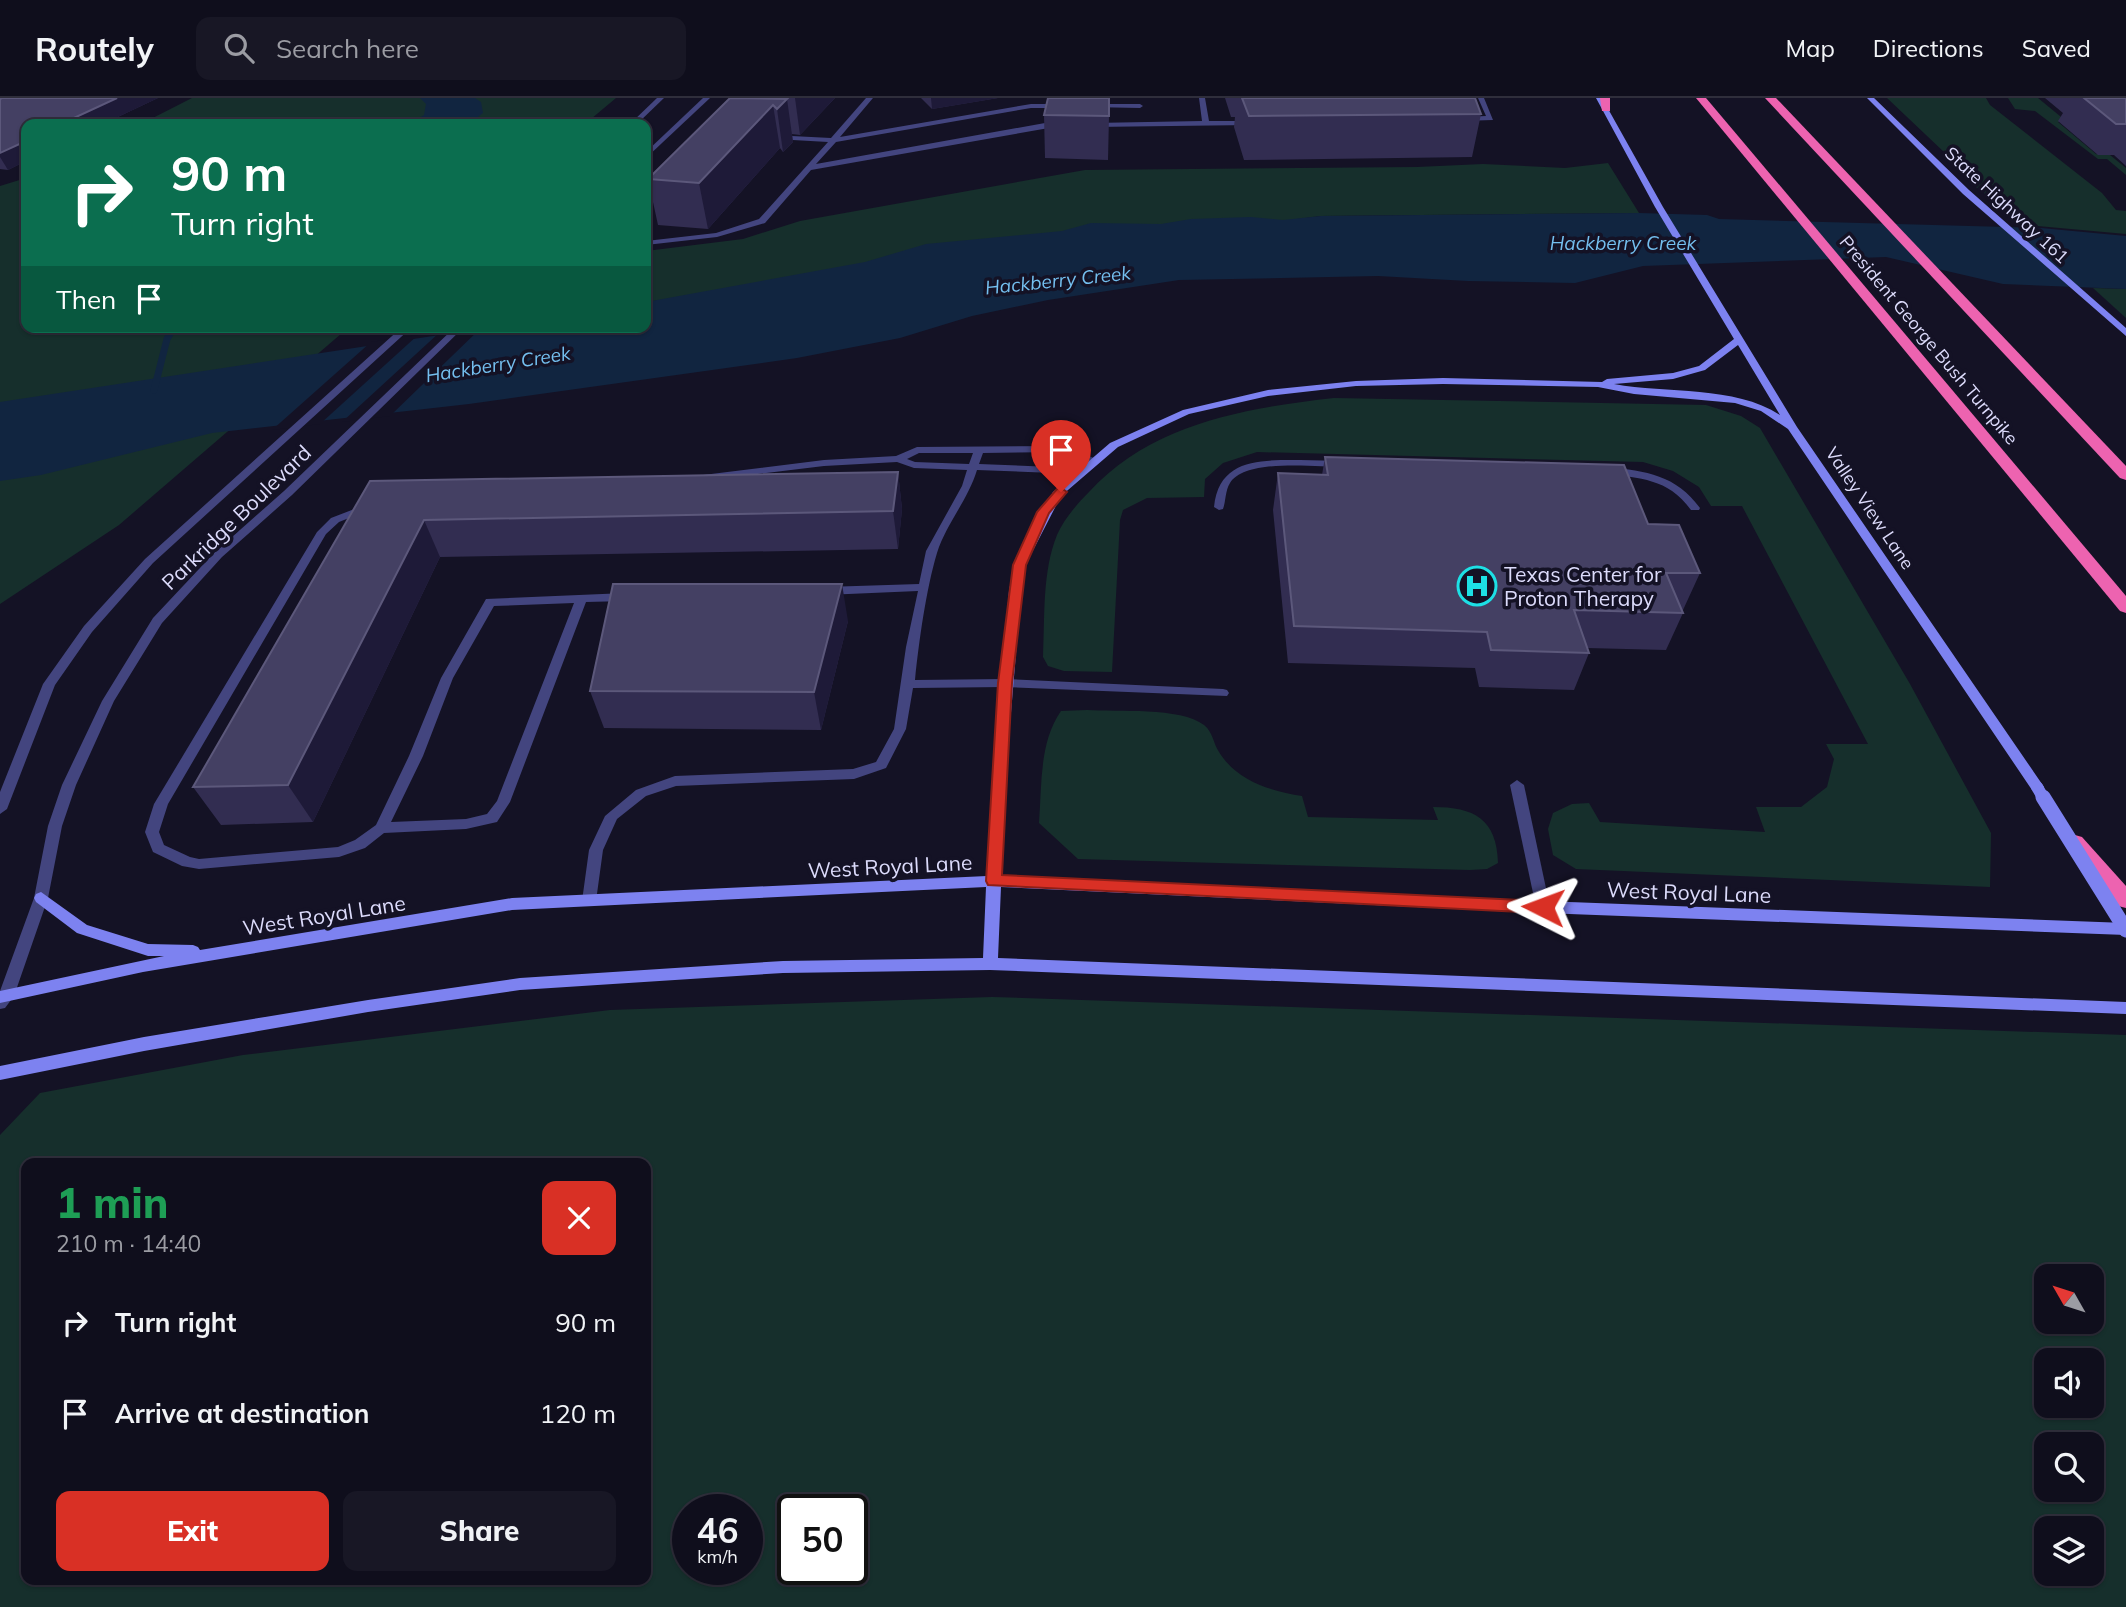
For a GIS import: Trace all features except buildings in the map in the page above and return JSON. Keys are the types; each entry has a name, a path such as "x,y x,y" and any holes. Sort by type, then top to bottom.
{"highway":[{"name":"President George Bush Turnpike","path":"1701,98 2126,607"},
{"path":"1770,98 2126,475"},
{"path":"2064,831 2126,900"}],"main road":[{"name":"Valley View Lane","path":"1599,98 1605,103 1648,189 1792,427 2037,787 2126,929"},
{"name":"State Highway 161","path":"1870,98 1887,111 1966,192 2126,333"},
{"path":"1879,98 1887,111"},
{"path":"1598,384 1624,379 1673,376 1702,368 1738,341"},
{"path":"990,964 1005,683 1020,565 1043,512 1093,460 1135,433 1206,405 1287,389 1356,382 1598,384 1634,391 1736,400 1764,408 1792,427"},
{"name":"West Royal Lane","path":"2,999 143,966 512,904 994,881 1543,907 2126,929"},
{"path":"41,898 82,929 148,950 226,952"},
{"path":"0,1073 144,1044 368,1006 520,984 783,967 990,964 2126,1008"}],"street":[{"path":"638,119 661,98"},
{"path":"651,151 708,98"},
{"path":"651,243 700,239 755,224 766,216 870,98"},
{"path":"1202,98 1206,124"},
{"path":"1450,119 1490,118 1481,98"},
{"path":"1085,106 1140,102 1140,124"},
{"path":"769,136 832,140 1031,106 1072,106"},
{"path":"1086,125 1260,123"},
{"path":"808,168 1045,125 1073,125"},
{"name":"Parkridge Boulevard","path":"0,809 49,684 88,629 149,561 401,333"},
{"name":"Parkridge Boulevard","path":"2,999 41,898 59,816 69,785 108,701 157,621 218,555 288,493 454,333"},
{"path":"590,901 596,850 612,816 641,793 675,781 854,774 881,765 900,729 912,648 932,551 967,486 979,449"},
{"path":"689,480 824,463 898,458 917,450 1066,449 1093,460"},
{"path":"898,458 914,465 974,465 1053,470 1093,460"},
{"path":"1219,507 1222,489 1230,475 1246,467 1355,464"},
{"path":"1596,470 1638,474 1667,482 1686,493 1695,508"},
{"path":"377,504 343,516 322,532 161,804 152,832 158,848 187,862 199,864 339,852 360,844 382,828 416,756 447,678 490,602 636,597"},
{"path":"815,591 925,587"},
{"path":"382,828 466,824 492,818 503,802 581,599"},
{"path":"908,684 1005,683 1223,693"},
{"path":"1517,785 1543,907"}],"green space":[{"path":"192,98 616,98 591,119 151,119"},
{"path":"1887,98 1986,98 1990,105 2102,193 2116,210 2126,211 2126,234 2025,225 1976,187 1945,153"},
{"path":"2008,98 2038,98 2066,121 2058,122 2096,154 2110,155 2126,168 2126,175 2107,159 2098,159 2035,111 2015,109"},
{"path":"1608,163 1639,213 1321,216 651,301 651,250 743,239 800,221 1085,170 1483,164 1565,168"},
{"path":"21,180 21,333 342,333 119,525 0,604 0,186"},
{"path":"2093,288 2126,289 2126,318"},
{"path":"1334,398 1706,405 1741,416 1760,428 1910,684 1991,833 1990,887 1576,869 1553,855 1548,829 1553,813 1572,804 1589,803 1600,822 1765,832 1756,807 1801,807 1827,787 1834,759 1826,744 1868,744 1742,506 1711,506 1699,487 1673,471 1643,462 1257,452 1223,463 1205,479 1204,497 1147,498 1123,510 1120,520 1112,672 1064,671 1048,666 1043,657 1044,611 1052,549 1071,512 1089,492 1114,469 1141,450 1202,423 1267,407"},
{"path":"1061,711 1165,713 1194,719 1207,728 1217,749 1235,770 1266,788 1302,796 1308,817 1438,820 1433,807 1471,813 1488,826 1497,848 1498,863 1487,869 1470,870 1078,859 1039,823 1041,779 1045,750"},
{"path":"992,997 2126,1035 2126,1607 0,1607 0,1135 40,1093 243,1055 610,1010"}],"water":[{"path":"420,98 475,98 481,102 483,113 475,119 417,119 424,115 426,104"},
{"name":"Hackberry Creek","path":"1639,213 1707,215 1719,219 2041,228 2126,236 2126,289 2003,284 1886,257 1643,266 1575,283 1378,276 1179,280 1048,300 972,316 900,338 797,358 469,404 212,433 41,475 0,481 0,402 453,333 651,333 651,301 865,262 926,244 1062,231 1091,223 1161,224 1191,219 1251,217 1283,220 1321,216"}],"pier":[{"path":"439,333 476,333 390,416 342,422"},
{"path":"418,335 320,424 272,430 371,342"}],"waterway":[{"path":"154,390 170,333"}],"place":[{"name":"Texas Center for Proton Therapy","path":"1477,586"}],"route":[{"path":"1061,492 1043,512 1020,565 1005,683 994,881 1543,907"}]}
